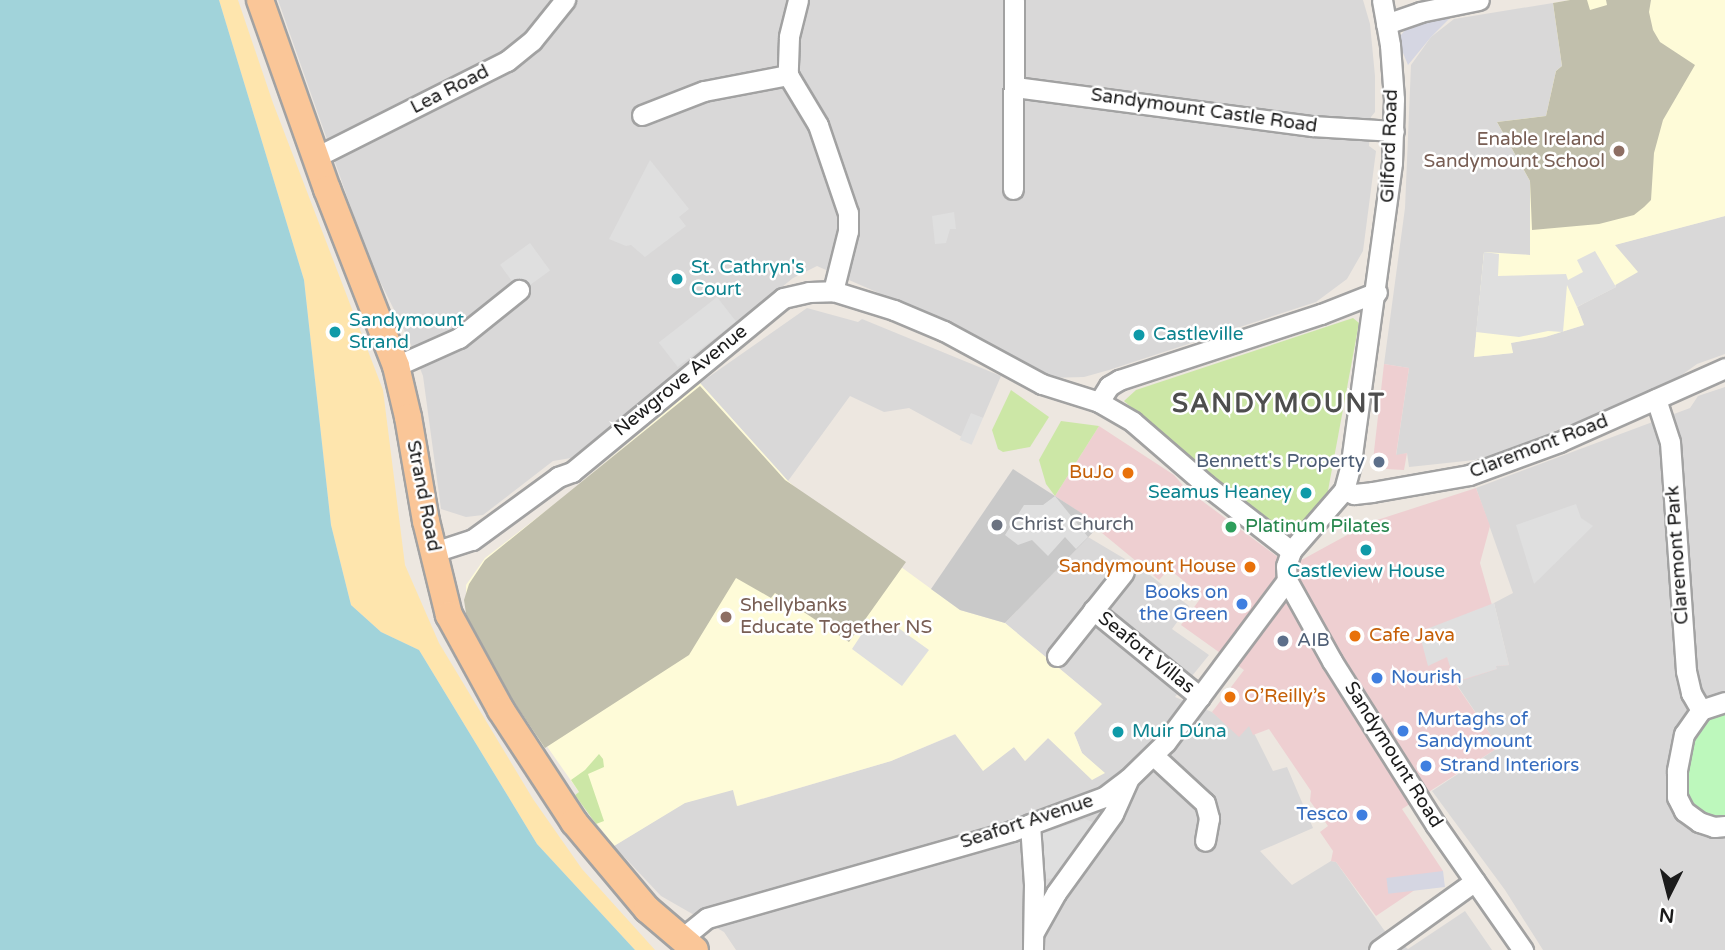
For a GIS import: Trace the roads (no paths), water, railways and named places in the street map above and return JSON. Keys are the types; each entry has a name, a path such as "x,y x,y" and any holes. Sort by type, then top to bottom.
{"main road":[{"name":"Strand Road","path":"260,0 316,157 396,366 449,615 534,765 599,855 647,909 688,944"}],"street":[{"name":"Lea Road","path":"316,157 507,61 532,41 565,0"},
{"path":"798,0 789,37 788,75 810,108 822,134 848,213 848,231 833,291"},
{"path":"1013,189 1014,0"},
{"name":"Gilford Road","path":"1344,490 1353,454 1377,292 1394,131 1382,0"},
{"path":"1386,24 1420,12 1479,0"},
{"path":"642,115 704,91 788,75"},
{"name":"Sandymount Castle Road","path":"1015,87 1311,127 1394,131"},
{"path":"396,366 459,338 519,290"},
{"name":"Newgrove Avenue","path":"434,552 471,540 558,477 572,472 783,298 809,292 833,291 894,310 944,331 1042,384 1099,401 1133,422 1292,551"},
{"path":"1099,401 1110,386 1119,380 1321,314 1377,292"},
{"name":"Claremont Road","path":"1344,490 1354,494 1372,492 1469,475 1559,442 1725,368"},
{"name":"Claremont Park","path":"1656,399 1670,442 1686,671 1691,693 1701,710"},
{"path":"1287,580 1286,566 1292,551 1344,490"},
{"name":"Seafort Villas","path":"1057,656 1124,572"},
{"name":"Seafort Avenue","path":"688,944 707,918 1030,824 1104,797 1154,756 1287,580"},
{"name":"Sandymount Road","path":"1287,580 1332,661 1435,824 1523,950"},
{"name":"Seafort Villas","path":"1093,610 1200,697"},
{"path":"1725,702 1701,710 1684,734 1677,771 1677,797 1684,811 1699,822 1714,827 1725,826"},
{"path":"1154,756 1205,803 1209,818 1205,841"},
{"path":"1033,941 1055,893 1113,814 1128,779"},
{"path":"1030,824 1034,884 1033,941"},
{"path":"1379,950 1475,881"}],"water":[{"path":"0,0 219,0 304,280 331,525 351,605 381,632 419,650 537,844 635,950 0,950"}],"place":[{"name":"Enable Ireland Sandymount School","path":"1619,151"},
{"name":"St. Cathryn's Court","path":"677,279"},
{"name":"Sandymount Strand","path":"335,332"},
{"name":"Castleville","path":"1139,335"},
{"name":"Bennett's Property","path":"1379,462"},
{"name":"BuJo","path":"1128,473"},
{"name":"Seamus Heaney","path":"1306,493"},
{"name":"Christ Church","path":"997,525"},
{"name":"Platinum Pilates","path":"1231,527"},
{"name":"Castleview House","path":"1366,550"},
{"name":"Sandymount House","path":"1250,567"},
{"name":"Books on the Green","path":"1242,604"},
{"name":"Shellybanks Educate Together NS","path":"726,617"},
{"name":"Cafe Java","path":"1355,636"},
{"name":"AIB","path":"1283,641"},
{"name":"Nourish","path":"1377,678"},
{"name":"O’Reilly’s","path":"1230,697"},
{"name":"Murtaghs of Sandymount","path":"1403,731"},
{"name":"Muir Dúna","path":"1118,732"},
{"name":"Strand Interiors","path":"1426,766"},
{"name":"Tesco","path":"1362,815"}],"district":[{"name":"SANDYMOUNT","path":"1279,404"}]}
